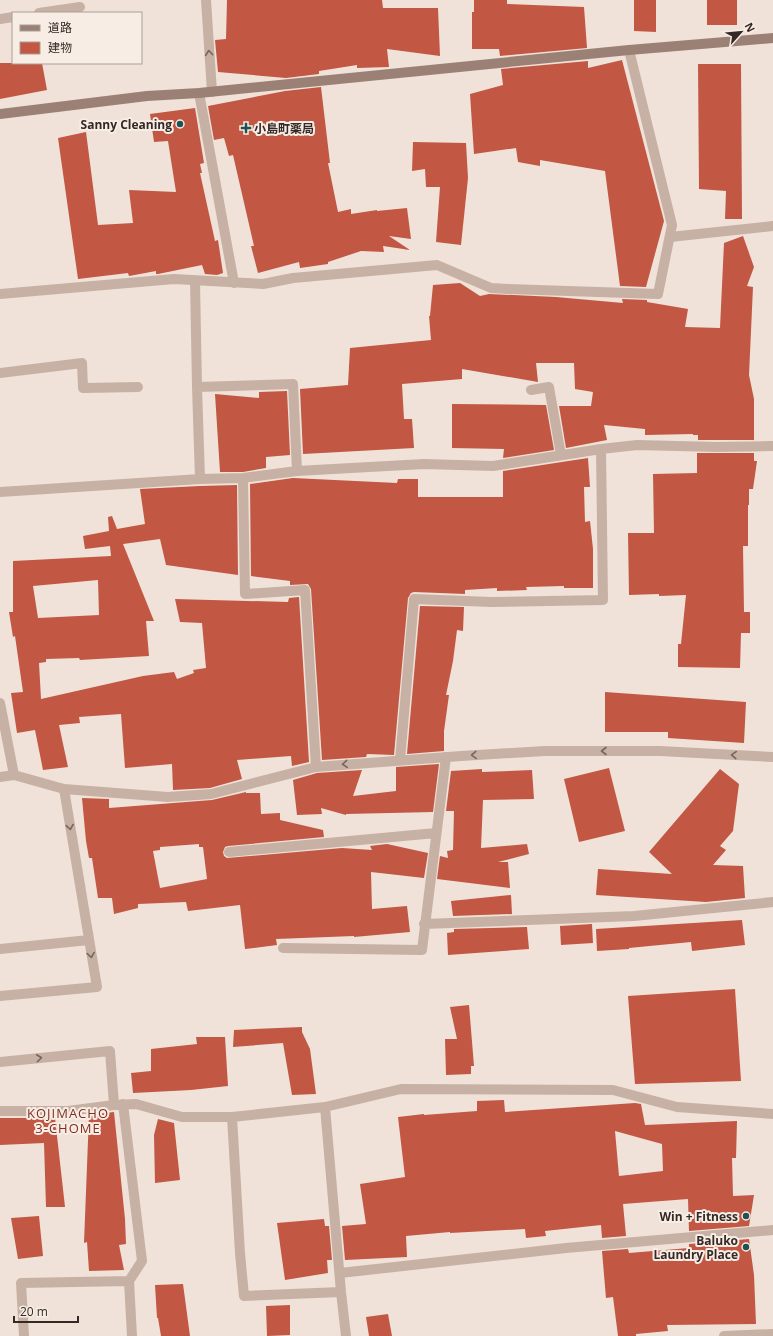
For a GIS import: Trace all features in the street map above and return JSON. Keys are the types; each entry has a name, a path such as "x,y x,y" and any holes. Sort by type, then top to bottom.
{"street":[{"path":"206,0 212,92"},
{"path":"46,12 80,7"},
{"path":"0,19 12,17"},
{"path":"0,114 147,96 212,92 629,50 773,38"},
{"path":"0,294 174,279 262,284 293,278 437,265 491,288 658,294 672,225 629,50"},
{"path":"199,93 234,283"},
{"path":"670,236 773,226"},
{"path":"195,281 196,387 200,478"},
{"path":"0,373 82,363 83,388 138,387"},
{"path":"196,387 292,384 297,471"},
{"path":"531,390 549,387 562,455"},
{"path":"0,492 200,478 243,478 297,471 424,464 493,466 576,452 637,445 717,447 773,446"},
{"path":"400,760 414,599 492,602 603,600 601,449"},
{"path":"243,478 245,594 305,590 316,767"},
{"path":"0,702 14,775"},
{"path":"0,777 14,775 64,789 168,796 211,794 316,767 446,757 545,751 660,751 773,757"},
{"path":"283,948 422,950 424,924 446,757"},
{"path":"0,996 96,987 64,789"},
{"path":"229,852 436,833"},
{"path":"424,924 634,916 773,902"},
{"path":"0,949 89,940"},
{"path":"0,1062 110,1050 142,1261 129,1281 132,1336"},
{"path":"0,1111 68,1112 119,1104 136,1104 182,1117 232,1117 325,1107 401,1089 613,1090 677,1107 773,1114"},
{"path":"325,1107 346,1336"},
{"path":"232,1117 244,1296 341,1292"},
{"path":"340,1273 566,1248 773,1230"},
{"path":"24,1336 21,1284 129,1281"},
{"path":"724,1336 773,1334"}],"building":[{"path":"227,0 382,0 383,8 438,8 440,56 387,49 389,67 357,68 357,65 319,71 319,74 286,78 218,72 215,40 226,39"},
{"path":"474,0 507,0 507,4 584,7 587,48 500,56 499,49 472,49 472,12 474,12"},
{"path":"634,0 656,0 656,32 634,31"},
{"path":"707,0 737,0 737,25 707,25"},
{"path":"622,60 664,221 646,287 620,286 605,171 540,160 540,166 518,162 516,148 474,154 470,94 503,85 501,69 588,61 588,68"},
{"path":"0,63 42,64 47,90 0,99"},
{"path":"698,64 741,64 742,219 725,219 726,191 699,189"},
{"path":"321,87 330,163 328,163 338,212 351,209 351,214 377,210 407,208 411,239 389,236 410,250 383,246 384,252 361,251 328,262 328,264 300,268 299,262 258,273 251,246 254,246 233,155 229,156 224,138 214,140 208,106 285,91"},
{"path":"195,108 204,163 200,164 202,173 200,173 215,241 218,240 223,273 217,275 205,274 202,265 158,274 156,274 156,271 129,276 128,273 78,279 58,138 86,132 98,225 133,223 129,190 176,192 168,141 154,142 150,114"},
{"path":"413,142 466,143 468,178 461,245 436,242 440,187 426,187 425,169 412,171"},
{"path":"743,236 754,267 747,286 753,287 749,375 754,399 754,440 698,440 698,435 693,434 645,435 645,429 604,425 607,440 566,448 559,406 591,406 593,392 575,389 574,363 536,363 538,382 462,369 462,379 402,384 404,419 412,419 414,448 303,454 300,389 348,385 350,348 431,340 429,316 433,285 460,283 480,296 489,294 556,297 623,303 622,299 647,300 647,302 688,309 685,327 720,328 724,243"},
{"path":"287,391 290,455 266,457 266,468 243,472 220,472 215,394 259,398 259,392"},
{"path":"452,404 546,405 554,450 503,458 504,449 452,448"},
{"path":"697,453 754,453 754,461 757,461 753,489 749,489 748,546 743,546 744,612 750,612 750,633 741,633 740,668 678,667 678,644 681,644 686,595 629,595 628,533 654,533 653,474 697,473"},
{"path":"588,458 590,487 584,487 585,522 590,521 593,549 593,588 564,588 564,586 526,587 527,590 497,591 497,588 465,590 465,594 411,593 408,598 394,755 367,754 366,757 322,760 311,589 308,584 290,585 290,581 251,576 250,484 293,478 397,483 398,479 418,479 418,497 503,497 503,471"},
{"path":"237,485 238,575 166,565 160,539 123,544 154,621 146,621 149,656 80,660 79,658 46,659 46,662 39,663 41,699 143,676 174,672 177,679 194,673 193,670 206,668 202,623 180,622 175,599 288,602 289,598 299,597 309,762 292,766 291,756 237,760 242,779 210,788 173,790 172,764 125,768 121,714 79,717 80,723 59,725 68,767 43,770 35,730 17,733 11,693 23,692 15,636 13,637 9,612 13,612 13,561 111,556 110,546 85,549 83,536 109,531 108,517 112,516 117,529 145,524 140,489","holes":["98,580 99,615 38,618 33,586"]},
{"path":"420,606 464,607 463,631 457,630 453,661 446,695 449,695 444,731 444,751 407,754"},
{"path":"605,692 746,702 744,743 668,738 668,732 605,732"},
{"path":"439,764 433,812 346,815 321,808 322,814 297,815 293,780 317,773 362,770 353,796 396,791 396,767"},
{"path":"609,768 625,831 579,842 564,779"},
{"path":"482,769 482,772 532,770 534,799 483,800 481,848 527,844 529,854 498,862 508,862 510,888 437,879 440,856 448,858 447,851 453,850 454,811 446,811 451,771"},
{"path":"720,769 739,784 733,831 720,846 726,850 713,865 743,866 745,898 706,902 596,895 598,869 672,874 649,852"},
{"path":"246,792 260,793 261,814 280,813 280,820 323,830 324,837 228,846 225,847 223,852 224,856 227,858 342,848 372,850 370,846 387,844 428,853 424,878 371,872 372,909 407,906 410,932 354,937 276,939 277,945 245,949 240,905 188,911 186,902 138,904 138,908 114,914 112,898 98,898 92,858 89,858 86,841 82,798 109,799 109,808 212,800","holes":["199,844 199,847 203,847 207,879 160,888 153,851 160,850 160,847"]},
{"path":"511,895 512,914 453,916 451,901"},
{"path":"742,920 745,945 692,951 691,942 597,951 596,929"},
{"path":"592,924 593,943 561,945 560,926"},
{"path":"527,927 529,949 448,955 447,933 454,932 454,929"},
{"path":"735,989 741,1081 635,1084 628,996"},
{"path":"469,1005 474,1066 471,1066 471,1074 446,1075 445,1039 457,1039 450,1007"},
{"path":"302,1027 302,1032 310,1049 316,1094 292,1095 283,1043 233,1047 234,1030"},
{"path":"196,1037 225,1037 228,1086 191,1090 133,1093 131,1073 151,1071 151,1049 197,1044"},
{"path":"504,1100 505,1112 635,1103 641,1104 645,1125 737,1121 736,1158 732,1158 733,1196 754,1195 749,1226 689,1231 688,1199 623,1204 626,1236 602,1238 601,1225 545,1231 546,1236 526,1238 525,1229 450,1232 406,1236 407,1257 345,1260 342,1226 366,1224 360,1184 405,1177 398,1117 477,1111 477,1101","holes":["615,1131 662,1144 663,1171 619,1176"]},
{"path":"114,1112 125,1219 126,1244 119,1245 124,1270 89,1271 87,1242 84,1243 89,1115"},
{"path":"0,1118 55,1118 65,1207 46,1207 44,1143 0,1145"},
{"path":"158,1119 174,1123 180,1180 155,1183 154,1135"},
{"path":"39,1216 43,1256 18,1259 11,1218"},
{"path":"324,1219 325,1226 329,1226 332,1260 327,1260 328,1273 285,1280 277,1223"},
{"path":"749,1239 754,1275 756,1324 667,1325 668,1331 636,1334 636,1336 618,1336 613,1297 606,1298 602,1251 628,1249 629,1253 689,1248 689,1244"},
{"path":"183,1284 190,1336 161,1336 157,1318 155,1285"},
{"path":"290,1305 290,1335 267,1336 266,1306"},
{"path":"388,1314 392,1336 369,1336 366,1317"}],"place":[{"name":"Sanny Cleaning","path":"180,124"},
{"name":"小島町薬局","path":"246,128"},
{"name":"Win + Fitness","path":"746,1216"},
{"name":"Baluko Laundry Place","path":"746,1247"}],"district":[{"name":"KOJIMACHO 3-CHOME","path":"68,1120"}]}
